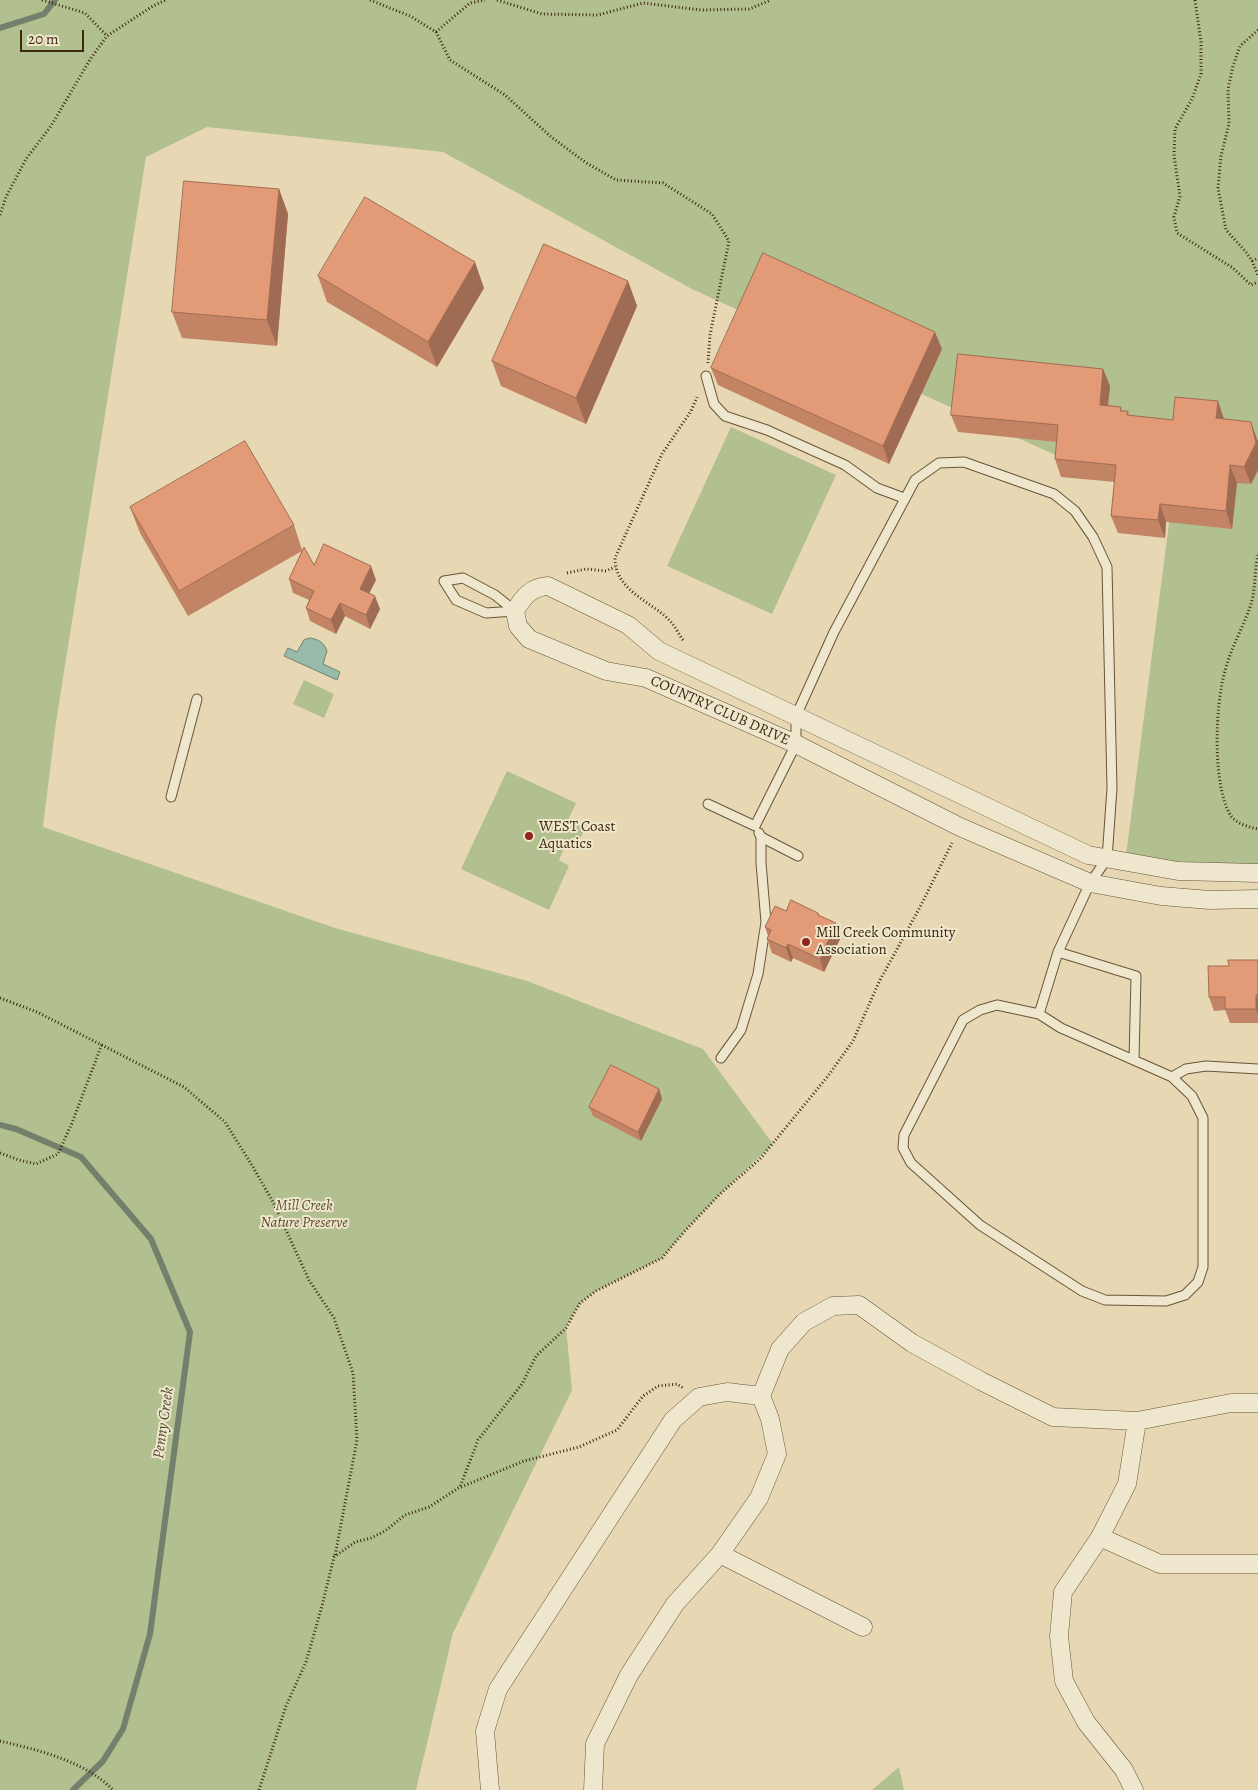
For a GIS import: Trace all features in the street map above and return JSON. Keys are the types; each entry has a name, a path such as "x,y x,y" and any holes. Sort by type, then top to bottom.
{"street":[{"path":"515,611 523,597 537,586 548,586"},
{"name":"COUNTRY CLUB DRIVE","path":"548,586 628,625 659,651 1088,855 1178,871 1258,874"},
{"name":"COUNTRY CLUB DRIVE","path":"515,611 518,626 529,638 606,672 646,678 796,744 960,827 1090,883 1161,896 1210,900 1258,899"},
{"path":"594,1790 595,1744 628,1675 675,1604 720,1554 759,1498 777,1454 770,1420 762,1396 780,1349 804,1322 833,1306 859,1306 912,1342 981,1381 1053,1417 1137,1421 1231,1403 1258,1403"},
{"path":"490,1790 485,1732 498,1689 673,1420 699,1397 727,1392 762,1396"},
{"path":"1134,1790 1124,1770 1086,1722 1064,1681 1059,1636 1063,1592 1100,1538 1127,1484 1137,1421"},
{"path":"1100,1538 1160,1564 1258,1564"},
{"path":"720,1554 863,1627"}],"lane":[{"path":"706,376 714,404 725,416 767,430 845,465 878,488 904,498"},
{"path":"755,826 796,744 796,716 834,632 915,480 939,463 964,462 1054,494 1075,511 1092,537 1107,567 1112,788 1106,859 1090,883 1058,952 1039,1014"},
{"path":"463,578 495,595 515,611 486,613 456,600 444,581 463,578"},
{"path":"172,797 197,699"},
{"path":"708,804 755,826 761,837 761,863 766,922 758,974 741,1030 721,1058"},
{"path":"761,837 798,856"},
{"path":"1058,952 1136,976 1134,1060"},
{"path":"997,1005 1039,1014 1061,1028 1134,1060 1172,1077 1192,1096 1203,1118 1203,1267 1198,1282 1185,1295 1166,1301 1105,1300 1082,1291 980,1225 911,1163 903,1148 904,1135 963,1020 980,1010 997,1005"},
{"path":"1172,1077 1186,1069 1206,1066 1258,1069"}],"path":[{"path":"42,0 85,13 107,36"},
{"path":"0,215 6,197 26,159 51,126 91,58 107,36 153,6 166,0"},
{"path":"370,0 410,16 436,32 450,60 505,95 550,136 585,162 616,180 663,183 712,214 728,241 710,335 706,376 691,410 662,454 621,541 615,558 615,567 618,575 626,586 672,623 686,646"},
{"path":"436,32 470,3 485,0"},
{"path":"497,0 542,14 598,15 643,3 701,10 749,8 771,0"},
{"path":"1195,0 1201,42 1201,74 1192,99 1175,129 1174,156 1180,196 1174,217 1177,233 1234,268 1251,285 1258,282"},
{"path":"1258,30 1240,46 1233,66 1228,89 1229,124 1221,156 1218,188 1226,230 1252,260 1258,275"},
{"path":"1252,260 1258,258"},
{"path":"1258,555 1251,603 1224,671 1218,710 1217,751 1224,801 1232,818 1247,827 1258,829"},
{"path":"548,586 568,573 586,568 606,572 615,567"},
{"path":"460,1487 478,1440 522,1384 536,1356 566,1328 580,1303 596,1291 662,1258 720,1194 760,1159 828,1076 853,1041 879,982 919,909 960,827"},
{"path":"0,998 37,1012 184,1087 225,1122 273,1202 309,1280 334,1318 353,1373 357,1440 334,1557 306,1662 286,1706 259,1790"},
{"path":"0,1153 36,1164 58,1154 102,1044"},
{"path":"334,1557 355,1542 371,1538 385,1531 405,1515 429,1507 460,1487 524,1461 579,1447 617,1430 643,1396 658,1386 677,1384 699,1397"},
{"path":"0,1741 46,1752 79,1767 106,1783 113,1790"}],"green space":[{"name":"Mill Creek Nature Preserve","path":"0,0 1258,0 1258,873 1125,863 1171,508 692,289 443,152 207,127 146,157 56,722 43,827 335,928 527,981 703,1049 773,1144 720,1194 662,1258 596,1291 580,1303 566,1327 572,1390 453,1633 416,1790 0,1790"},
{"path":"731,427 836,475 772,614 667,566"},
{"path":"304,680 334,694 324,718 293,704"},
{"name":"WEST Coast Aquatics","path":"507,771 576,803 568,820 585,828 576,848 566,844 559,860 569,866 549,910 461,869"},
{"path":"899,1767 904,1790 872,1790"}],"shaded area":[{"path":"311,638 323,644 327,651 323,664 340,672 337,680 284,656 288,648 297,652 304,640"}],"building":[{"path":"184,181 279,189 267,320 172,312"},
{"path":"365,197 475,262 428,342 318,276"},
{"path":"544,244 628,281 576,398 492,361"},
{"path":"763,253 935,332 883,446 711,368"},
{"path":"958,354 1103,369 1100,405 1121,407 1120,411 1128,411 1127,415 1173,420 1175,397 1218,401 1216,418 1251,422 1256,443 1244,467 1230,465 1226,511 1160,504 1158,520 1111,516 1116,465 1055,459 1058,425 951,415"},
{"path":"245,441 294,525 179,591 130,507"},
{"path":"324,544 371,566 360,589 375,596 366,615 340,603 331,620 306,608 314,591 289,579 304,547 314,565"},
{"name":"Mill Creek Community Association","path":"791,900 836,923 820,959 788,944 786,948 767,939 771,930 765,927 775,906 786,911"},
{"path":"1228,960 1258,960 1256,1009 1225,1009 1225,997 1209,997 1208,966 1229,966"},
{"path":"611,1065 659,1089 638,1132 589,1107"}],"waterway":[{"name":"Penny Creek","path":"0,28 44,14 55,0"},
{"name":"Penny Creek","path":"0,1125 16,1129 81,1157 151,1239 190,1332 150,1634 123,1729 103,1761 73,1790"}],"place":[{"name":"WEST Coast Aquatics","path":"529,836"},
{"name":"Mill Creek Community Association","path":"806,942"}]}
